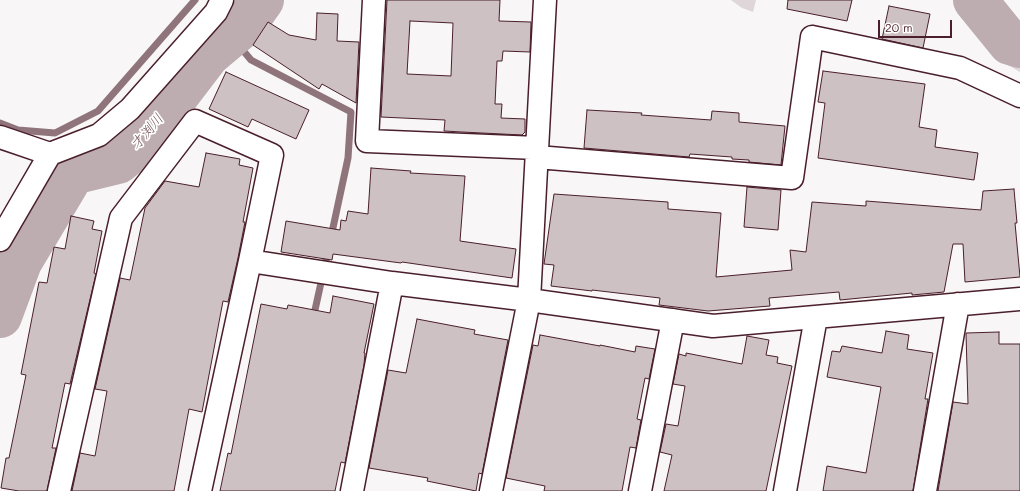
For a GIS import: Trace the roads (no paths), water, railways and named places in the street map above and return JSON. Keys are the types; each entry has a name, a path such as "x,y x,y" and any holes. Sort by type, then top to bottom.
{"street":[{"path":"0,240 50,154 99,135 130,110 216,12 222,0"},
{"path":"374,0 367,141 537,153 792,178 812,37 960,68 1020,96"},
{"path":"491,491 529,300 545,0"},
{"path":"59,491 120,218 195,121 272,155 200,491"},
{"path":"0,137 50,154"},
{"path":"250,261 392,283 529,300 713,326 1020,299"},
{"path":"352,491 392,283"},
{"path":"925,491 958,304"},
{"path":"785,491 816,317"},
{"path":"640,491 673,320"}],"waterway":[{"path":"0,123 18,130 55,133 98,111 195,0"},
{"name":"才渕川","path":"0,316 20,262 73,173 118,162 140,144 208,55 245,24 262,0"},
{"path":"975,0 1010,43 1020,46"},
{"path":"231,36 251,60 351,112 348,158 331,237"},
{"path":"313,319 328,251"}]}
